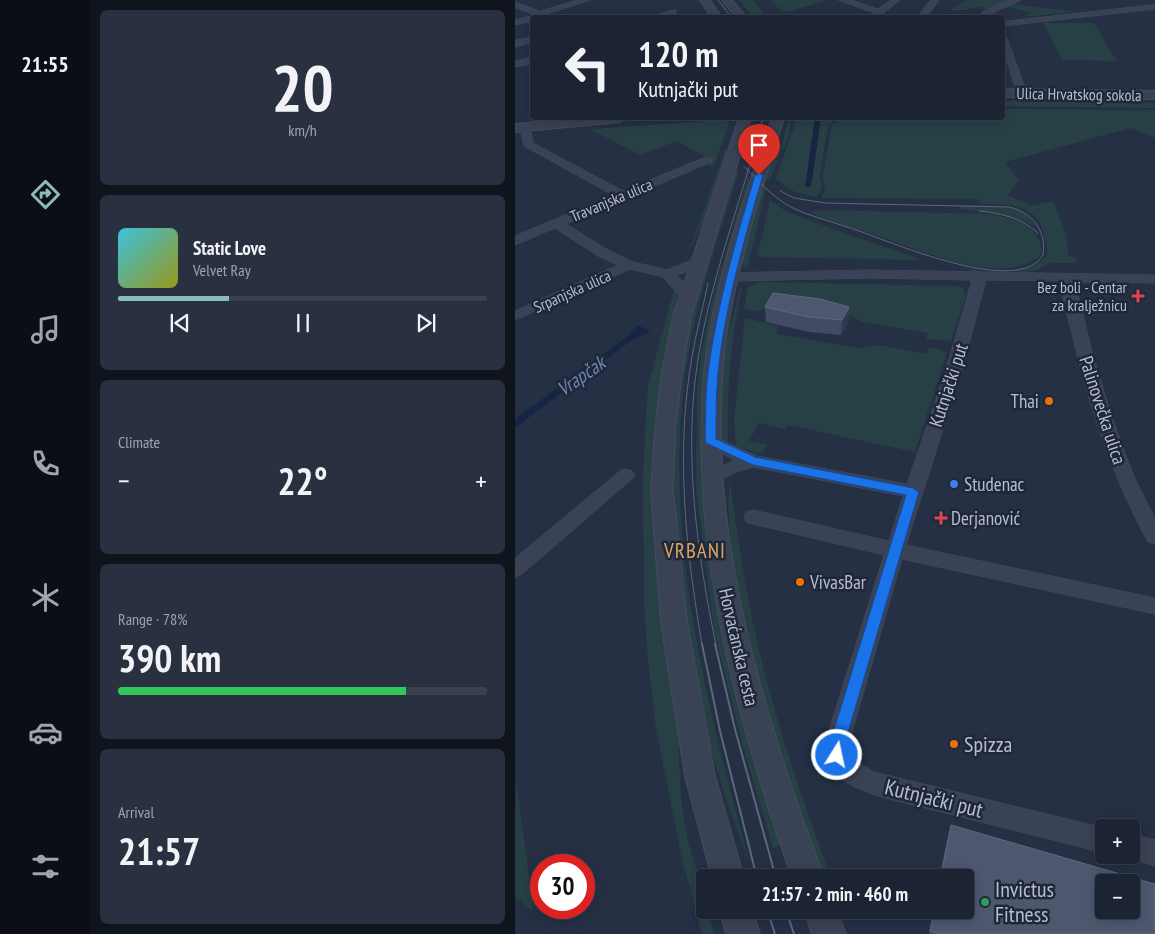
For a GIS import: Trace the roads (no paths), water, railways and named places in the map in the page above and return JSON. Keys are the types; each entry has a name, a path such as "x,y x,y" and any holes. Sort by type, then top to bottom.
{"street":[{"path":"515,4 533,0"},
{"path":"542,15 586,0"},
{"path":"705,0 715,15"},
{"path":"727,0 740,15"},
{"path":"843,0 879,12"},
{"path":"923,15 935,0"},
{"path":"985,15 1017,0"},
{"path":"1133,0 1151,7"},
{"path":"875,15 892,1"},
{"path":"515,4 537,15"},
{"path":"662,15 673,12 665,6"},
{"path":"1005,24 1151,7"},
{"path":"515,22 530,18"},
{"path":"515,44 530,41"},
{"path":"1005,44 1020,87 1035,93"},
{"path":"515,64 530,62"},
{"path":"1005,95 1020,87"},
{"name":"Ulica Hrvatskog sokola","path":"1005,95 1035,93 1155,95"},
{"name":"Ulica Hrvatskog sokola","path":"1005,95 1155,101"},
{"path":"518,125 532,120"},
{"path":"518,125 591,120"},
{"path":"725,869 700,776 674,621 663,490 665,432 671,378 688,297 744,120"},
{"name":"Horvaćanska cesta","path":"777,120 757,180 721,321 713,374 710,440 719,548 733,629 759,733 805,869"},
{"path":"518,125 528,144 621,195"},
{"name":"Travanjska ulica","path":"515,241 707,160"},
{"name":"Srpanjska ulica","path":"557,224 609,256 629,265 668,274"},
{"path":"688,297 668,274 699,262"},
{"name":"Srpanjska ulica","path":"515,316 629,265"},
{"path":"731,277 870,274 1155,279"},
{"name":"Kutnjački put","path":"980,277 954,370 913,492 897,550 836,746 837,755 847,772 874,783 1095,838"},
{"name":"Palinovečka ulica","path":"1068,277 1068,287 1092,386 1114,450 1143,516 1155,537"},
{"path":"710,440 753,461 913,492"},
{"path":"712,478 733,466 753,461"},
{"path":"515,569 625,475"},
{"path":"753,517 1155,606"},
{"path":"1140,849 1155,853"},
{"path":"739,919 743,934"},
{"path":"823,919 829,934"}],"water":[{"path":"815,120 821,120 811,187 805,187"},
{"name":"Vrapčak","path":"637,325 651,331 632,340 515,428 515,419 628,336"}],"tram line":[{"path":"718,0 730,15"},
{"path":"748,170 762,120"},
{"path":"745,167 748,170"},
{"path":"716,645 703,575 694,503 692,467 694,395 698,359 711,298 748,170"},
{"path":"748,170 772,194 791,207 806,214 926,255 983,269 1009,271 1029,267 1043,255 1043,238 1036,224 1025,213 1009,207 825,203 794,198 780,191"},
{"path":"979,211 1010,217 1038,233"},
{"path":"702,645 687,537 683,465 687,393 694,348 708,283"},
{"path":"702,644 720,731 755,869"},
{"path":"715,644 735,729 774,869"},
{"path":"770,919 775,934"},
{"path":"789,919 794,934"}],"place":[{"name":"Bez boli - Centar za kralježnicu","path":"1138,296"},
{"name":"Thai","path":"1049,401"},
{"name":"Studenac","path":"954,484"},
{"name":"Derjanović","path":"941,518"},
{"name":"VivasBar","path":"800,582"},
{"name":"Spizza","path":"954,744"},
{"name":"Invictus Fitness","path":"985,902"}],"district":[{"name":"VRBANI","path":"695,551"}]}
